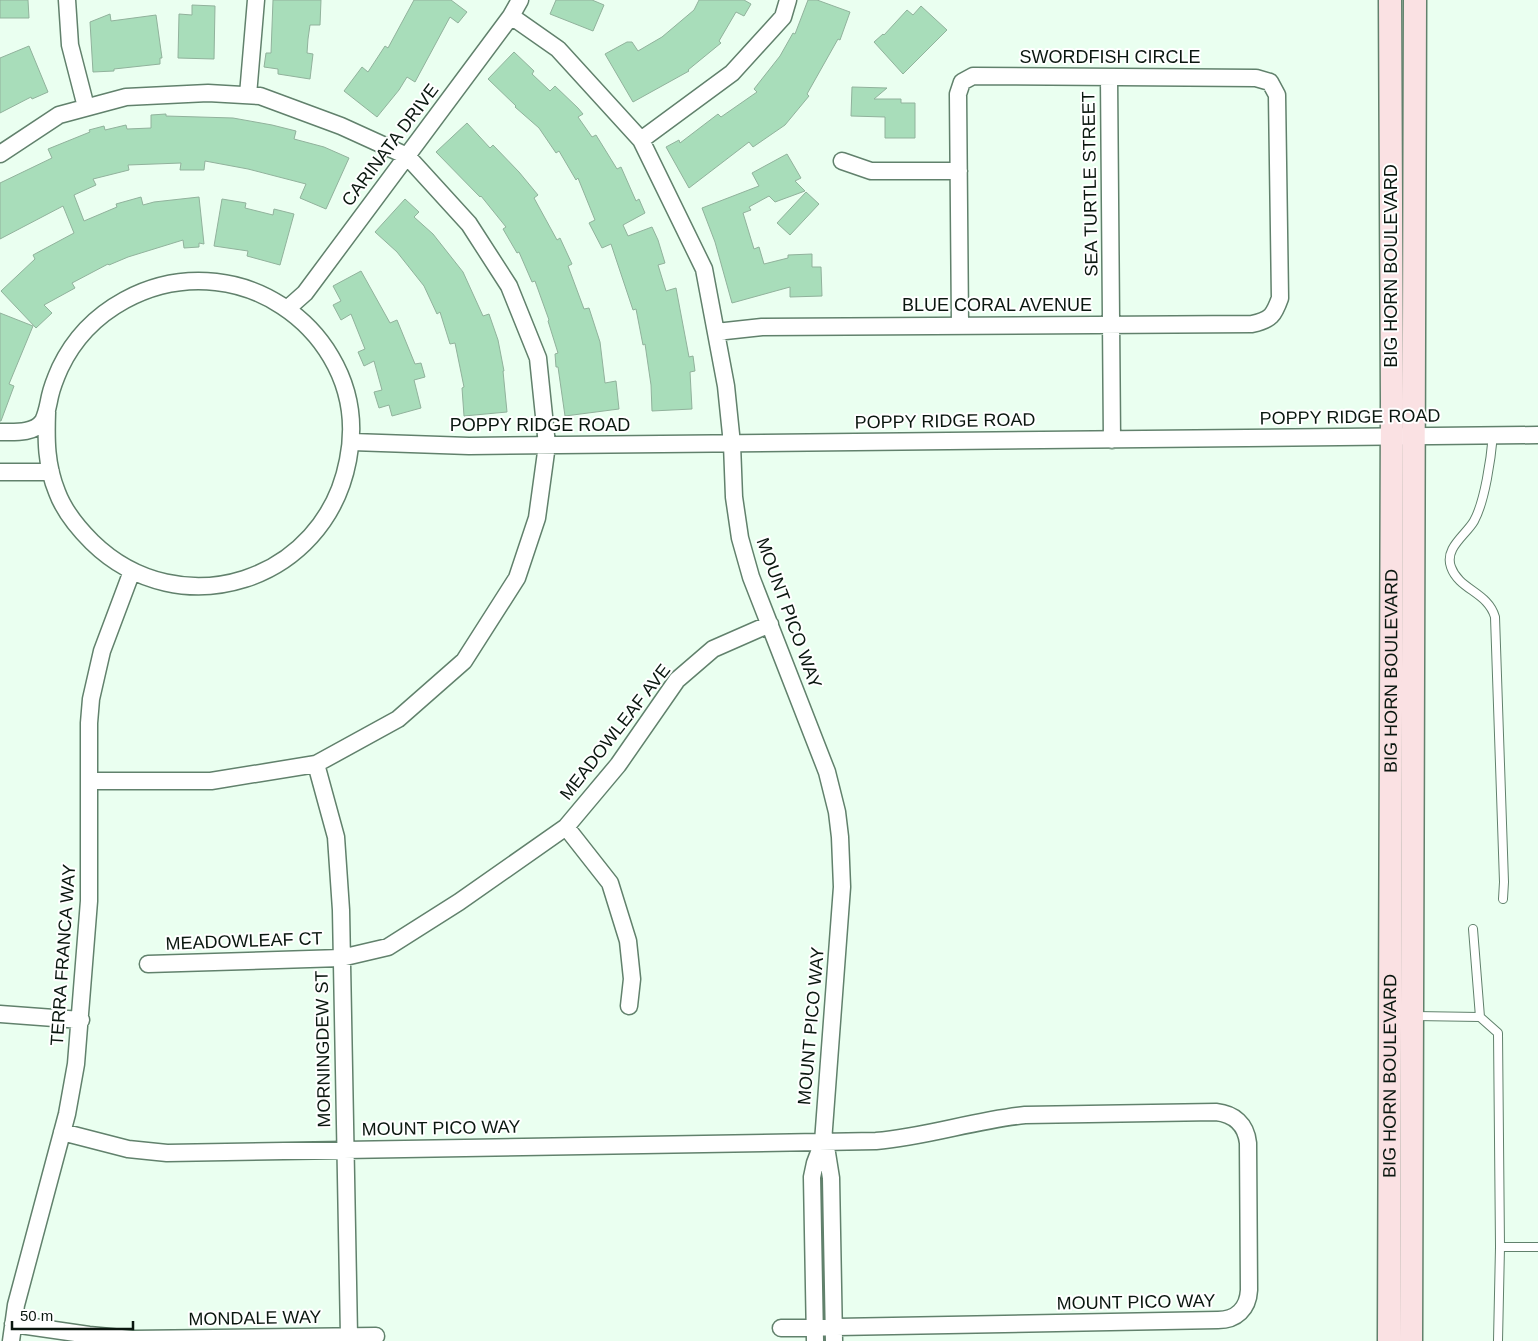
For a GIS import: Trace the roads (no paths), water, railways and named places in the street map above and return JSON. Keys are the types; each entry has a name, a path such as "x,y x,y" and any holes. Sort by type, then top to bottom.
{"main road":[{"name":"BIG HORN BOULEVARD","path":"1389,1341 1392,436 1390,0"},
{"name":"BIG HORN BOULEVARD","path":"1411,1341 1415,0"}],"street":[{"path":"67,0 70,45 86,107"},
{"path":"248,95 256,0"},
{"name":"CARINATA DRIVE","path":"287,309 305,293 511,16 520,0"},
{"path":"641,140 732,73 783,17 788,0"},
{"name":"MOUNT PICO WAY","path":"511,16 558,49 641,140 704,269 726,386 732,444 734,497 740,538 751,577 827,772 837,812 842,886 823,1142 812,1177 815,1334"},
{"name":"SWORDFISH CIRCLE","path":"960,325 958,94 962,82 973,76 1256,78 1270,82 1277,95 1280,298 1275,312"},
{"name":"SEA TURTLE STREET","path":"1109,77 1112,440"},
{"path":"0,154 59,115 126,97 208,92 260,96 341,126 407,156 469,224 509,286 538,358 547,445 537,518 517,578 464,661 398,719 316,764 211,781 90,781"},
{"path":"842,161 871,171 958,171"},
{"path":"199,281 230,284 252,291 287,309 298,317 318,338 336,367 351,414 352,442 344,482 326,519 299,550 264,572 225,584 183,586 143,577 107,557 78,528 57,492 46,453 47,412 50,396 60,367 77,341 98,318 124,300 168,284 199,281"},
{"name":"BLUE CORAL AVENUE","path":"716,332 762,327 1252,324 1265,321 1275,312"},
{"path":"0,432 19,432 35,427 42,422 47,412"},
{"name":"POPPY RIDGE ROAD","path":"352,442 450,446 1538,435"},
{"path":"0,472 51,472"},
{"name":"TERRA FRANCA WAY","path":"11,1341 22,1282 62,1132 74,1078 81,1020 89,901 90,723 95,676 104,643 132,571"},
{"name":"MEADOWLEAF AVE","path":"341,958 388,947 459,902 566,827 618,765 677,680 713,649 770,624"},
{"name":"MORNINGDEW ST","path":"316,764 336,836 341,910 349,1336"},
{"path":"566,827 610,883 628,941 632,978 629,1006"},
{"name":"MEADOWLEAF CT","path":"148,964 341,958"},
{"path":"0,1014 81,1020"},
{"name":"MOUNT PICO WAY","path":"62,1132 128,1149 154,1152 823,1142 876,1141 910,1137 994,1119 1025,1115 1216,1112 1229,1114 1240,1122 1247,1135 1249,1297 1242,1311 1231,1318 834,1334 815,1334 781,1328"},
{"name":"MOUNT PICO WAY","path":"823,1142 831,1178 834,1334"},
{"name":"MONDALE WAY","path":"13,1324 89,1336 132,1339 376,1336"}],"lane":[{"path":"1493,436 1491,461 1481,500 1473,522 1454,545 1450,556 1450,564 1455,576 1492,607 1495,617 1504,872 1502,899"},
{"path":"1473,929 1480,1017"},
{"path":"1412,1016 1480,1017 1498,1033 1500,1247 1498,1341"},
{"path":"1500,1247 1538,1247"}]}
